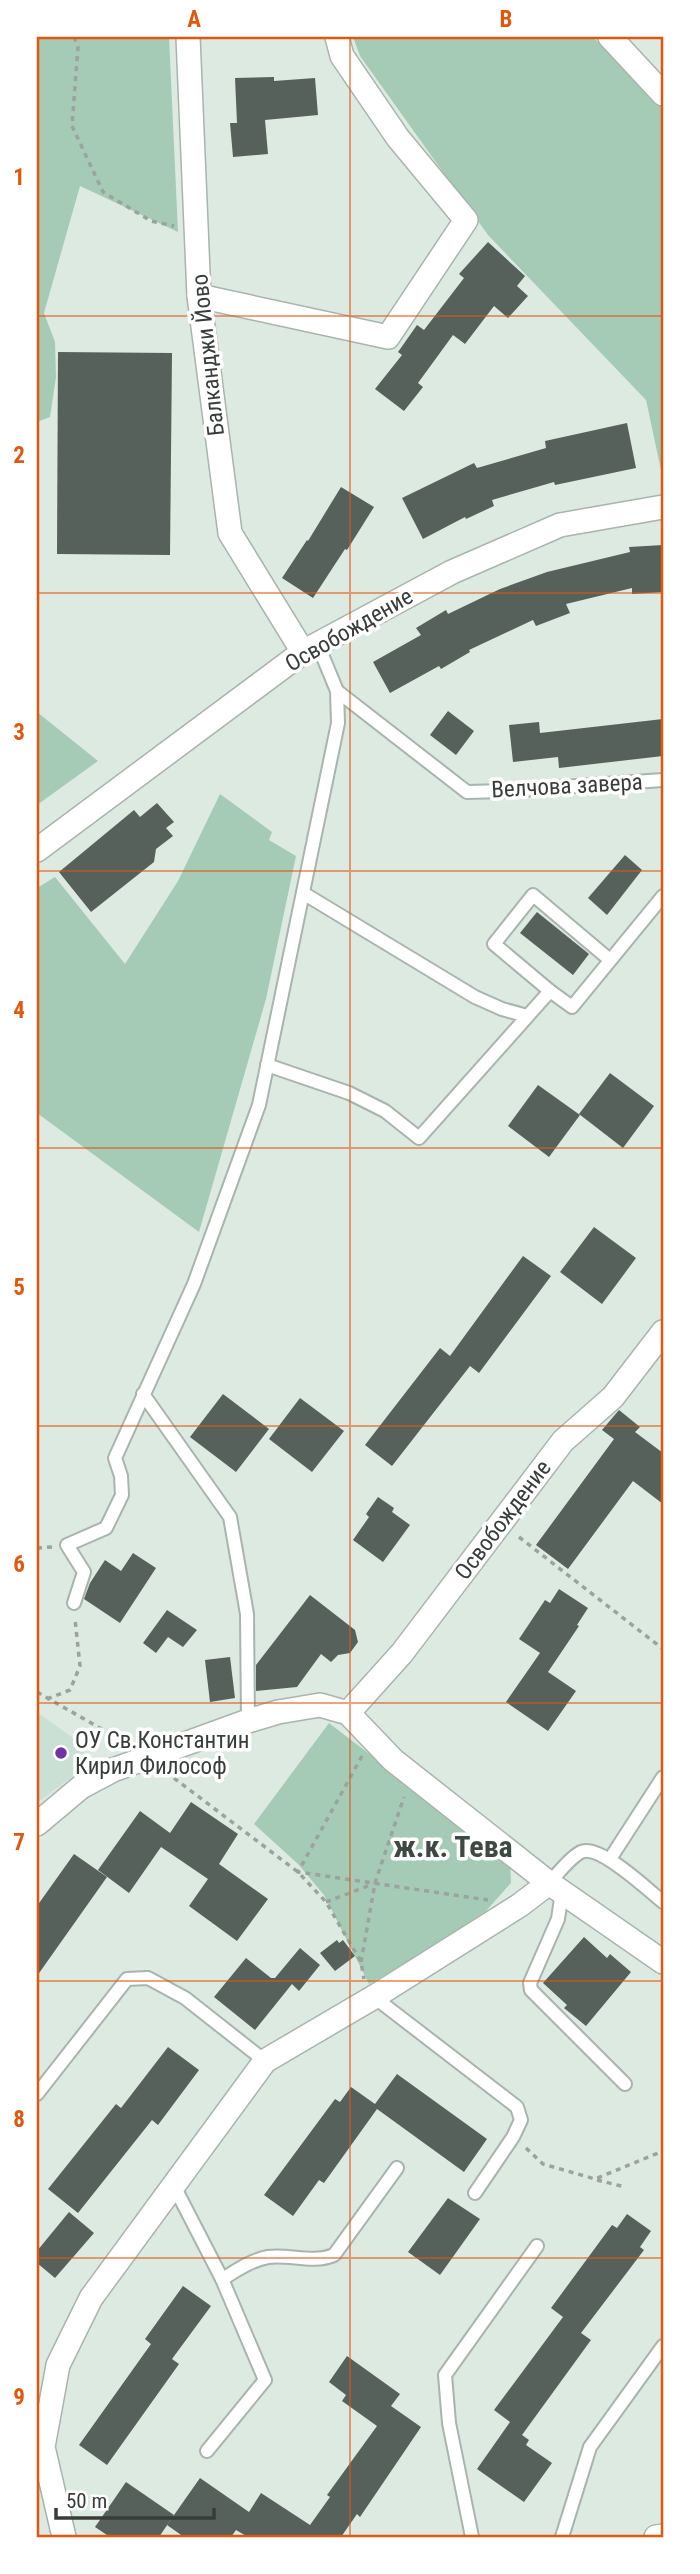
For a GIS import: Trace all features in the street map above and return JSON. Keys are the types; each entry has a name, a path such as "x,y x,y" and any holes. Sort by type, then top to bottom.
{"street":[{"name":"Балканджи Йово","path":"188,37 199,296 230,533 311,648"},
{"path":"199,296 388,337 466,220 398,138 342,56 337,37"},
{"path":"610,37 663,94"},
{"name":"Освобождение","path":"37,850 311,648 452,572 560,525 663,507"},
{"name":"Освобождение","path":"348,1713 401,1653 563,1441 613,1397 663,1332"},
{"path":"37,1824 80,1787 113,1770 248,1721 278,1712 320,1705 348,1713 393,1760 555,1887 663,1962"},
{"path":"64,2537 43,2447 58,2364 91,2298 265,2061 520,1905 555,1887"},
{"path":"656,2537 663,2536"}],"lane":[{"path":"74,1603 84,1572 67,1545 106,1528 122,1495 121,1476 115,1458 194,1284 259,1105 338,723 337,691 311,648"},
{"name":"Велчова завера","path":"337,691 467,792 663,780"},
{"path":"303,893 475,997 527,1016"},
{"path":"610,960 533,895 494,944 572,1007 663,896"},
{"path":"267,1065 349,1093 385,1111 419,1138 550,990"},
{"path":"143,1394 230,1517 247,1614 248,1721"},
{"path":"610,1860 663,1777"},
{"path":"625,2084 531,1990 530,1983 558,1919 555,1887 581,1852 593,1850 610,1860 663,1902"},
{"path":"37,2094 127,1979 148,1978 185,1998 265,2061"},
{"path":"372,1998 517,2107 521,2120 513,2137 475,2193"},
{"path":"222,2279 252,2262 269,2257 321,2260 334,2255 397,2168"},
{"path":"174,2186 222,2279 265,2379 207,2451"},
{"path":"471,2537 449,2423 446,2375 537,2246"},
{"path":"562,2537 590,2447 663,2346"}],"path":[{"path":"74,37 78,47 72,125 103,192 151,221 197,230"},
{"path":"501,1522 663,1650"},
{"path":"47,1699 70,1690 80,1666 74,1603"},
{"path":"37,1692 127,1743 298,1872 326,1902 361,1962 372,1998"},
{"path":"298,1872 372,1739"},
{"path":"361,1962 375,1883 412,1775"},
{"path":"298,1872 520,1905"},
{"path":"326,1902 375,1883"},
{"path":"513,2137 543,2165 625,2187"},
{"path":"595,2179 663,2151"}],"shaded area":[{"name":"ОУ Св.Константин Кирил Философ","path":"37,1712 80,1743 90,1763 37,1803"}],"green space":[{"path":"37,37 169,37 178,232 80,186 44,313 55,342 56,377 50,417 37,422"},
{"path":"353,37 593,37 663,106 663,470 646,400 488,235 360,56"},
{"path":"37,712 98,761 37,805"},
{"path":"220,794 272,832 269,840 296,856 266,999 199,1232 37,1113 37,888 55,877 125,964 178,881"},
{"path":"329,1723 510,1862 511,1883 486,1911 423,1953 369,1984 324,1895 298,1864 254,1824"}],"building":[{"path":"274,77 274,81 315,78 318,115 265,120 268,154 233,157 230,123 237,123 235,78"},
{"path":"488,242 525,276 517,286 528,296 508,318 494,306 465,344 453,335 418,383 423,387 404,411 375,389 402,355 398,352 417,325 424,330 464,278 459,274"},
{"path":"58,352 172,353 170,555 57,554"},
{"path":"627,423 636,468 555,485 554,482 492,500 494,506 466,519 465,517 423,539 402,498 474,463 477,468 546,448 545,441"},
{"path":"341,487 374,507 313,598 282,578"},
{"path":"663,545 663,592 632,594 632,588 566,604 570,613 536,626 533,620 469,650 470,652 441,669 439,666 390,693 373,662 421,635 416,628 446,610 448,614 500,589 547,572 630,552 629,547"},
{"path":"448,711 474,731 456,755 430,735"},
{"path":"663,719 663,756 559,768 558,757 513,762 509,725 539,722 540,733"},
{"path":"157,803 174,822 166,828 173,836 156,849 154,862 91,912 59,872 134,810 140,817"},
{"path":"625,855 642,870 607,915 588,898"},
{"path":"537,912 589,954 573,975 520,933"},
{"path":"610,1073 654,1106 623,1148 579,1114"},
{"path":"538,1085 580,1115 549,1157 508,1126"},
{"path":"594,1227 636,1258 602,1304 560,1272"},
{"path":"523,1256 551,1276 479,1373 470,1366 392,1466 365,1445 440,1348 450,1356"},
{"path":"223,1394 269,1429 236,1472 190,1437"},
{"path":"300,1398 344,1431 312,1472 269,1439"},
{"path":"619,1410 640,1427 635,1432 663,1453 663,1504 633,1481 568,1569 536,1545 614,1439 602,1430"},
{"path":"378,1497 394,1508 392,1512 410,1525 383,1562 353,1540 369,1517 366,1514"},
{"path":"133,1553 156,1568 120,1623 84,1599 90,1583 105,1560 121,1571"},
{"path":"559,1589 588,1608 548,1672 576,1691 548,1731 506,1702 540,1653 519,1639 545,1600 550,1603"},
{"path":"310,1595 355,1630 358,1642 350,1653 338,1655 331,1662 321,1654 297,1687 256,1691 256,1665"},
{"path":"167,1610 197,1630 183,1647 168,1637 156,1653 143,1643"},
{"path":"230,1657 235,1698 210,1702 205,1660"},
{"path":"191,1802 238,1834 219,1864 268,1899 237,1941 189,1906 208,1879 161,1847 129,1893 98,1870 140,1811 170,1833"},
{"path":"74,1854 107,1877 37,1976 37,1906"},
{"path":"584,1937 607,1958 610,1954 631,1972 586,2026 564,2008 567,2005 543,1983"},
{"path":"337,1940 339,1943 343,1940 355,1956 335,1971 320,1953"},
{"path":"300,1948 320,1965 299,1991 292,1984 255,2030 214,1997 246,1958 271,1978 275,1978"},
{"path":"168,2047 199,2070 158,2125 152,2120 78,2213 48,2189 116,2104 121,2108"},
{"path":"397,2074 487,2139 464,2172 377,2109 324,2183 319,2180 293,2216 264,2195 335,2099 340,2102 351,2087 375,2104"},
{"path":"448,2198 480,2219 440,2275 408,2252"},
{"path":"69,2212 94,2233 55,2278 37,2263 37,2251"},
{"path":"627,2214 651,2231 640,2247 644,2250 581,2333 591,2340 522,2435 529,2440 526,2445 552,2463 524,2502 477,2469 510,2422 494,2410 563,2317 551,2308 612,2225 617,2228"},
{"path":"183,2286 211,2306 172,2359 179,2364 107,2465 79,2445 151,2344 145,2339"},
{"path":"347,2356 400,2394 391,2406 421,2427 360,2517 357,2514 341,2537 248,2537 236,2530 231,2537 184,2537 167,2525 200,2478 249,2512 261,2493 310,2525 330,2497 327,2495 377,2426 342,2401 346,2395 329,2382"},
{"path":"126,2482 174,2515 159,2537 110,2537 95,2527"}],"place":[{"name":"ОУ Св.Константин Кирил Философ","path":"61,1753"}],"district":[{"name":"ж.к. Тева","path":"453,1846"}]}
